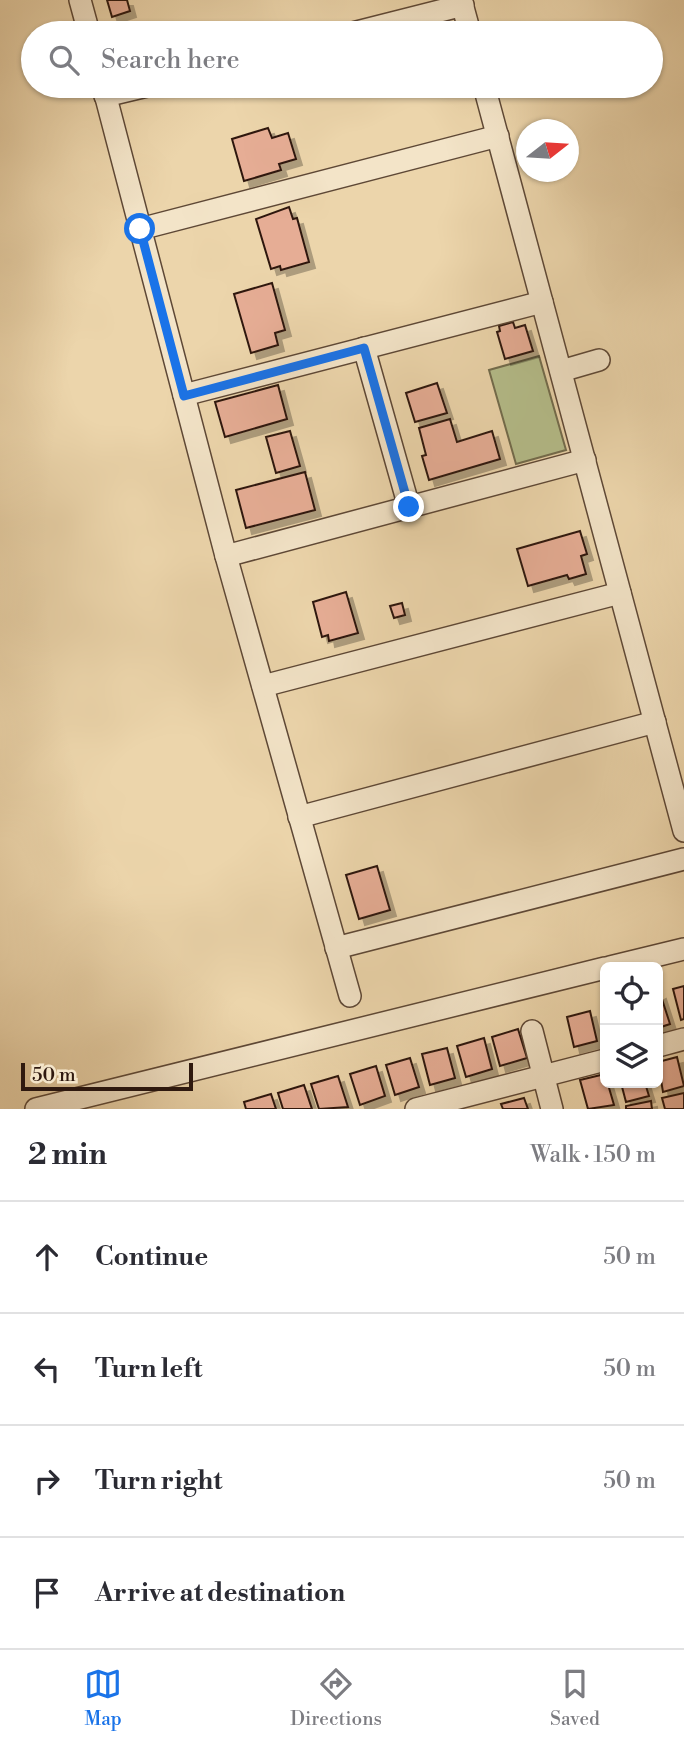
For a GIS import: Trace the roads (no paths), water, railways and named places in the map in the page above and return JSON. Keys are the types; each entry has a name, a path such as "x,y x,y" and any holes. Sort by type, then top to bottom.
{"street":[{"path":"80,0 86,21"},
{"path":"397,21 462,3 467,21"},
{"path":"106,98 226,555 350,996"},
{"path":"487,98 684,831"},
{"path":"140,229 498,136"},
{"path":"184,396 542,302"},
{"path":"364,348 409,507"},
{"path":"561,371 599,360"},
{"path":"226,555 585,460"},
{"path":"263,685 620,593"},
{"path":"299,817 655,722"},
{"path":"336,948 684,859"},
{"path":"632,962 684,949"},
{"path":"36,1109 600,970"},
{"path":"532,1031 552,1109"},
{"path":"663,1045 684,1039"},
{"path":"416,1109 600,1061"}]}
